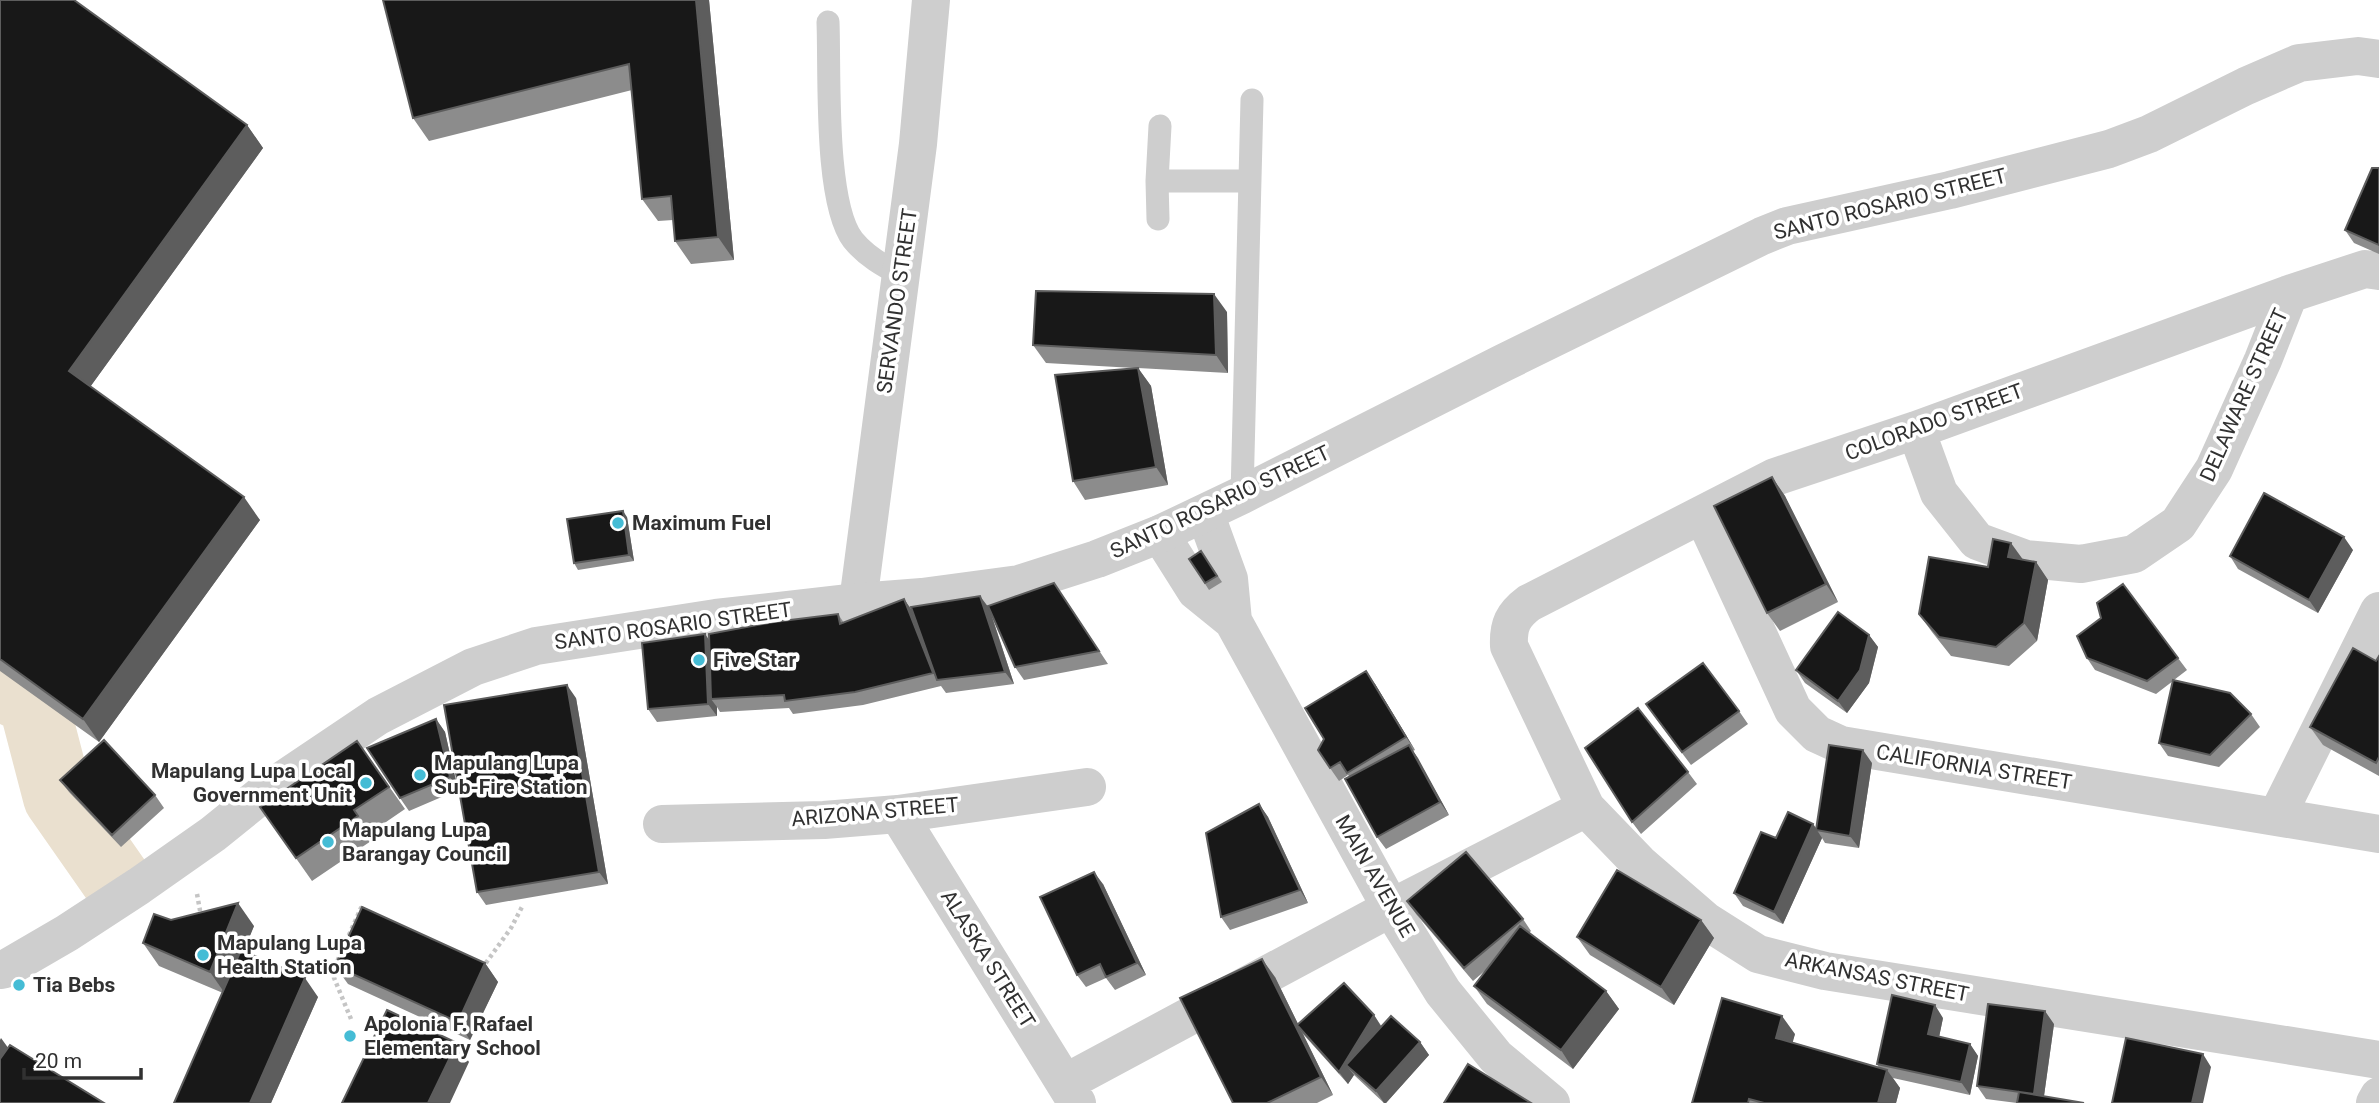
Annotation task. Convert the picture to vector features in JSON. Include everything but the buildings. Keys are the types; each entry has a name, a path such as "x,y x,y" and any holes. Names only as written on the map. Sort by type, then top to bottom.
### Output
{"street":[{"name":"SERVANDO STREET","path":"858,602 918,144 931,0"},
{"name":"SANTO ROSARIO STREET","path":"0,970 67,933 139,886 213,834 265,792 378,716 472,667 536,646 716,618 922,597 1019,584 1097,559 1160,534 1503,363 1787,226 1950,190 2109,149 2149,134 2299,63 2358,56 2379,59"},
{"name":"COLORADO STREET","path":"1511,622 1519,610 1529,603 1775,477 2289,294 2365,269 2379,271"},
{"name":"DELAWARE STREET","path":"1916,429 1939,493 1977,541 2026,558 2081,564 2134,554 2178,524 2214,469 2263,360 2289,294"},
{"name":"MAIN AVENUE","path":"1205,513 1229,579 1233,621"},
{"name":"CALIFORNIA STREET","path":"1703,515 1793,710 1817,734 1841,745 2379,834"},
{"name":"MAIN AVENUE","path":"1160,534 1196,591 1233,621 1391,908 1443,992 1496,1057 1551,1103"},
{"path":"2277,816 2379,611"},
{"name":"ARKANSAS STREET","path":"1511,622 1509,646 1587,808 1639,863 1706,921 1758,954 1825,971 2379,1060"},
{"name":"ARIZONA STREET","path":"662,824 824,820 898,814 1087,787"},
{"path":"1071,1093 1391,908 1587,808"},
{"name":"ALASKA STREET","path":"898,814 1071,1093"},
{"path":"2375,1103 2379,1096"}],"lane":[{"path":"828,22 833,169 840,206 852,239 876,262 901,275"},
{"path":"1242,495 1252,100"},
{"path":"1158,219 1160,126"},
{"path":"1157,181 1250,181"}],"path":[{"path":"198,900 203,926"},
{"path":"471,961 484,967 523,905"},
{"path":"351,1019 332,973 361,908 373,914"}],"waterway":[{"path":"0,685 33,701 58,797 116,880"}],"place":[{"name":"Maximum Fuel","path":"618,523"},
{"name":"Five Star","path":"699,660"},
{"name":"Mapulang Lupa Sub-Fire Station","path":"420,775"},
{"name":"Mapulang Lupa Local Government Unit","path":"366,783"},
{"name":"Mapulang Lupa Barangay Council","path":"328,842"},
{"name":"Mapulang Lupa Health Station","path":"203,955"},
{"name":"Tia Bebs","path":"19,985"},
{"name":"Apolonia F. Rafael Elementary School","path":"350,1036"}]}
